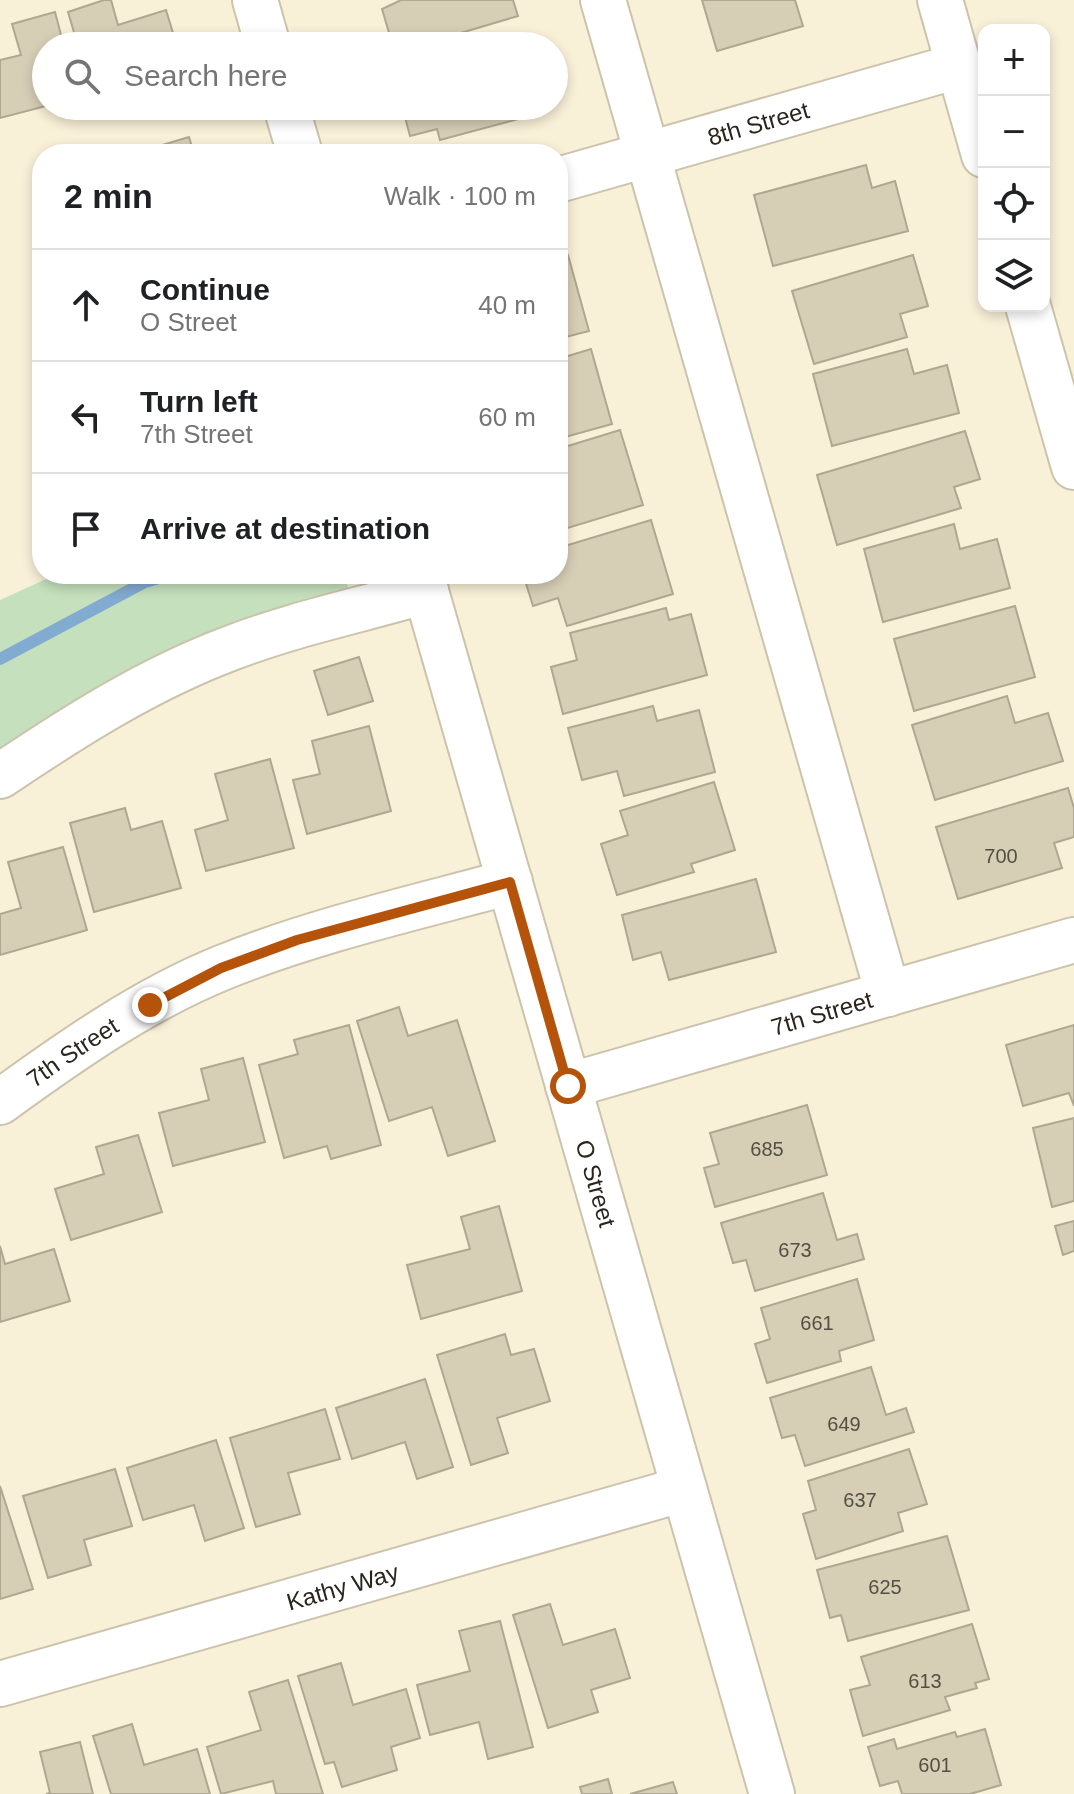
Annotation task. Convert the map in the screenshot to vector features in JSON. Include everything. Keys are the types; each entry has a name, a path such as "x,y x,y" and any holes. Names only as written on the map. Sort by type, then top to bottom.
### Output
{"street":[{"path":"255,0 264,32"},
{"path":"603,0 888,994"},
{"path":"940,0 978,134"},
{"name":"8th Street","path":"568,177 958,66"},
{"path":"290,120 297,144"},
{"path":"1030,312 1074,467"},
{"path":"0,776 79,723 151,684 231,647 417,584"},
{"name":"O Street","path":"424,584 772,1794"},
{"name":"7th Street","path":"0,1102 52,1065 150,1005 221,968 297,940 510,882"},
{"name":"7th Street","path":"568,1086 1074,940"},
{"name":"Kathy Way","path":"0,1684 684,1489"}],"green space":[{"path":"35,584 347,584 352,601 0,755 0,600"}],"building":[{"path":"111,0 118,25 166,10 173,32 74,32 68,12"},
{"path":"401,0 513,0 518,16 464,32 389,32 382,9"},
{"path":"702,0 795,0 803,26 717,51"},
{"path":"55,12 60,32 32,32 32,110 0,118 0,60 21,55 12,24"},
{"path":"406,120 515,120 440,140 437,129 410,136"},
{"path":"189,137 191,144 166,144"},
{"path":"866,165 872,188 895,181 908,231 773,266 754,195"},
{"path":"568,255 589,331 568,336"},
{"path":"913,255 928,306 900,314 907,337 814,364 792,291"},
{"path":"591,349 612,424 568,436 568,356"},
{"path":"907,349 914,374 947,365 959,413 832,446 813,374"},
{"path":"620,430 643,505 568,528 568,446"},
{"path":"965,431 980,479 954,487 961,508 837,545 817,475"},
{"path":"651,520 673,594 567,626 558,598 533,606 526,584 568,584 568,545"},
{"path":"954,524 960,549 997,539 1010,588 883,622 864,549"},
{"path":"1015,606 1035,677 914,711 894,639"},
{"path":"666,608 669,620 691,614 707,675 563,714 551,667 577,660 570,633"},
{"path":"359,657 373,701 328,715 314,671"},
{"path":"1007,696 1015,723 1048,713 1063,761 935,800 912,725"},
{"path":"653,706 657,721 699,710 715,772 624,796 617,771 582,780 568,728"},
{"path":"369,726 391,811 307,834 293,780 320,774 312,741"},
{"path":"270,759 294,848 206,871 195,830 228,820 215,774"},
{"path":"714,782 735,850 691,864 694,872 617,895 601,844 628,835 620,811"},
{"path":"1068,788 1074,808 1074,837 1054,843 1062,868 958,899 936,827"},
{"path":"125,808 131,830 162,821 181,888 94,912 70,823"},
{"path":"63,847 87,930 0,955 0,914 21,908 8,862"},
{"path":"756,879 776,952 669,980 661,952 633,960 622,915"},
{"path":"399,1007 408,1036 457,1020 495,1141 448,1156 432,1107 389,1121 357,1021"},
{"path":"349,1025 381,1145 331,1159 327,1146 284,1158 259,1065 298,1054 294,1040"},
{"path":"1074,1025 1074,1106 1069,1093 1023,1106 1006,1045"},
{"path":"243,1058 265,1142 173,1166 159,1113 209,1100 201,1069"},
{"path":"807,1105 827,1175 715,1207 704,1168 719,1164 710,1133"},
{"path":"1074,1118 1074,1201 1052,1207 1033,1128"},
{"path":"138,1135 162,1212 71,1240 55,1189 104,1174 96,1147"},
{"path":"823,1193 837,1240 857,1234 864,1259 755,1291 746,1260 733,1263 721,1223"},
{"path":"499,1206 522,1291 421,1319 407,1265 470,1249 461,1217"},
{"path":"1074,1221 1074,1251 1063,1255 1055,1226"},
{"path":"0,1246 5,1264 54,1249 70,1301 0,1322"},
{"path":"857,1279 874,1340 839,1351 841,1361 767,1383 755,1344 770,1339 761,1308"},
{"path":"505,1334 511,1355 534,1349 550,1401 497,1418 508,1453 471,1465 437,1355"},
{"path":"871,1367 886,1415 906,1408 914,1432 805,1466 795,1435 782,1438 770,1398"},
{"path":"425,1379 453,1467 417,1479 405,1442 352,1459 336,1408"},
{"path":"325,1409 340,1459 288,1473 300,1514 256,1527 230,1438"},
{"path":"216,1440 244,1528 205,1541 194,1505 143,1520 127,1468"},
{"path":"909,1449 927,1504 898,1513 903,1531 816,1559 803,1514 816,1510 808,1481"},
{"path":"115,1469 132,1526 84,1540 91,1565 48,1578 23,1496"},
{"path":"0,1486 33,1589 0,1599"},
{"path":"947,1536 969,1610 848,1641 841,1615 830,1618 817,1570"},
{"path":"550,1604 563,1645 615,1629 630,1678 591,1690 598,1712 548,1728 513,1615"},
{"path":"500,1621 533,1747 488,1759 479,1722 430,1735 417,1685 470,1671 459,1631"},
{"path":"972,1624 989,1679 975,1683 977,1688 945,1697 950,1710 863,1736 850,1690 870,1685 861,1657"},
{"path":"341,1663 353,1705 406,1689 420,1738 391,1747 397,1770 342,1787 334,1762 325,1764 298,1676"},
{"path":"288,1680 323,1794 276,1794 273,1781 221,1794 207,1747 261,1730 249,1692"},
{"path":"132,1724 144,1765 197,1749 210,1794 111,1794 93,1736"},
{"path":"985,1729 1001,1785 970,1794 902,1794 898,1781 880,1786 868,1747 894,1739 897,1749 955,1732 957,1737"},
{"path":"80,1742 93,1794 46,1794 50,1793 40,1752"},
{"path":"608,1779 612,1794 582,1794 580,1787"},
{"path":"673,1782 677,1794 630,1794"}],"waterway":[{"path":"0,659 141,584"}],"route":[{"path":"150,1005 221,968 297,940 510,882 568,1086"}]}
